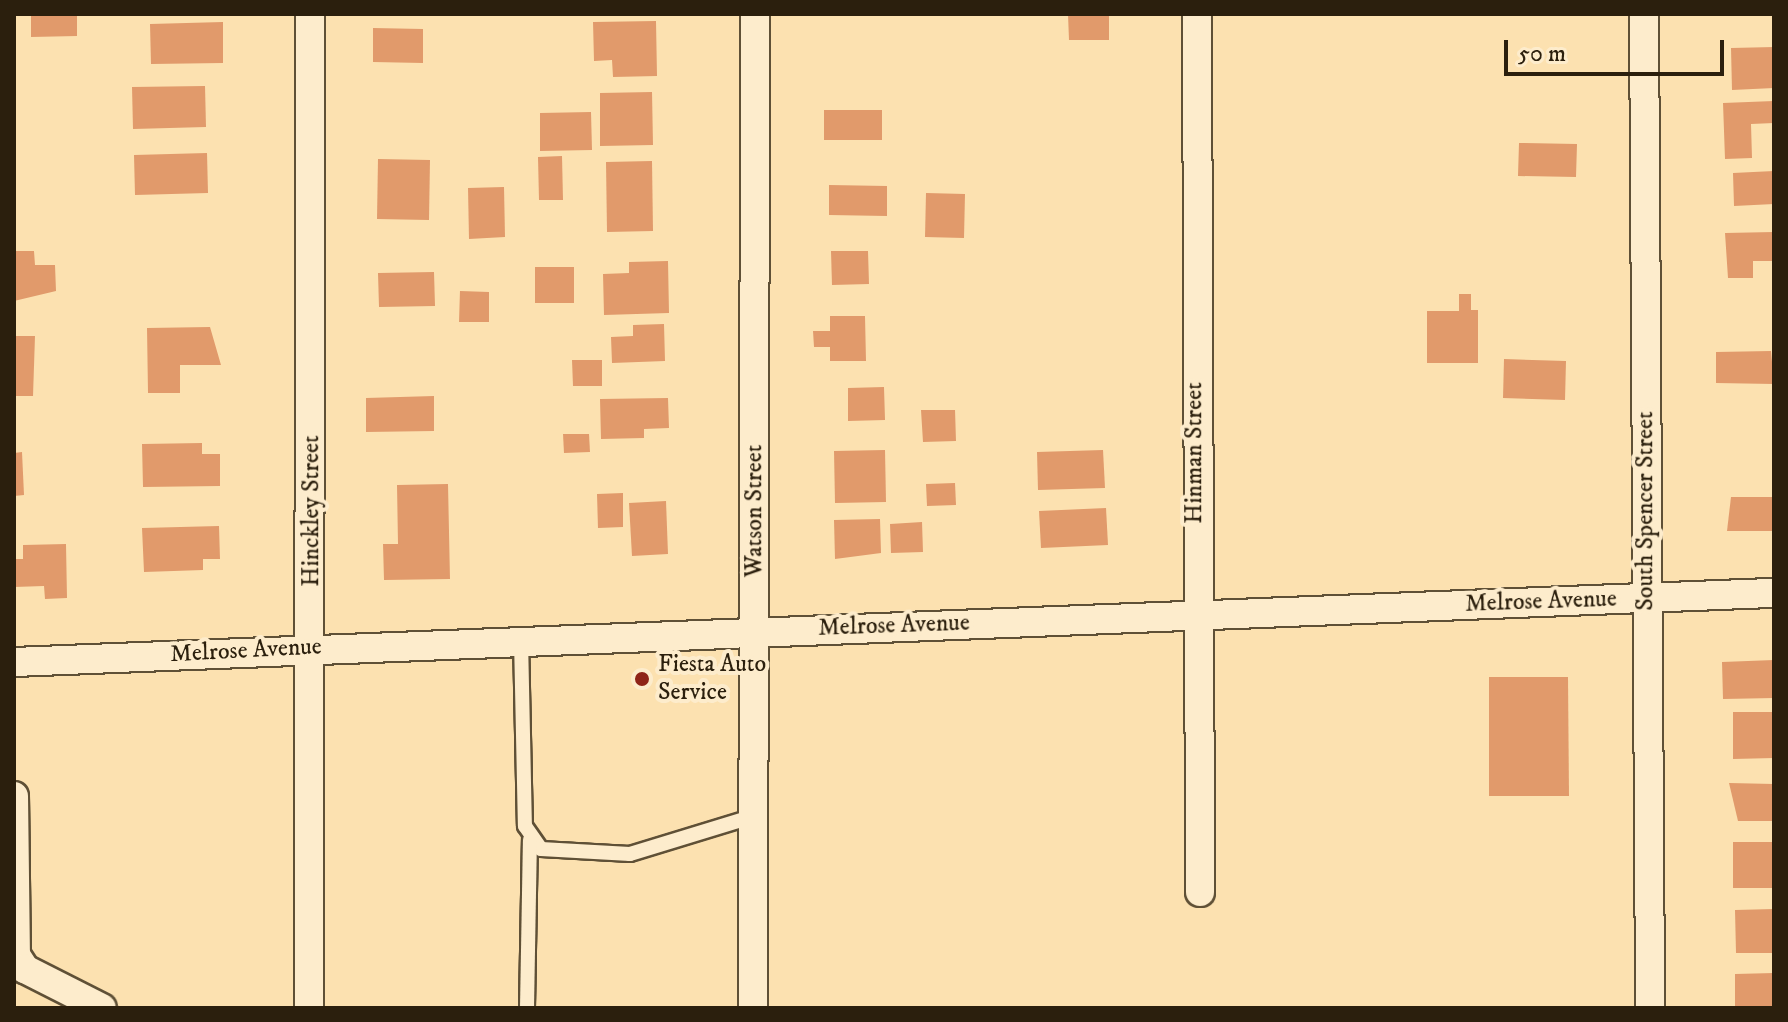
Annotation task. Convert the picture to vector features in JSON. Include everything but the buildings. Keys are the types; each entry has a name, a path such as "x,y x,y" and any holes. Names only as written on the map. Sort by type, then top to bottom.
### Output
{"street":[{"name":"Hinckley Street","path":"309,1008 312,648 310,14"},
{"name":"Watson Street","path":"753,1008 755,14"},
{"name":"Hinman Street","path":"1197,14 1194,615 1200,892"},
{"name":"South Spencer Street","path":"1644,14 1650,1008"},
{"name":"Melrose Avenue","path":"14,662 521,639 1774,593"},
{"path":"14,796 16,955 25,969 102,1008"}],"lane":[{"path":"521,639 530,840 527,1008"},
{"path":"530,840 582,856 630,854 754,816"}],"place":[{"name":"Fiesta Auto Service","path":"642,679"}]}
